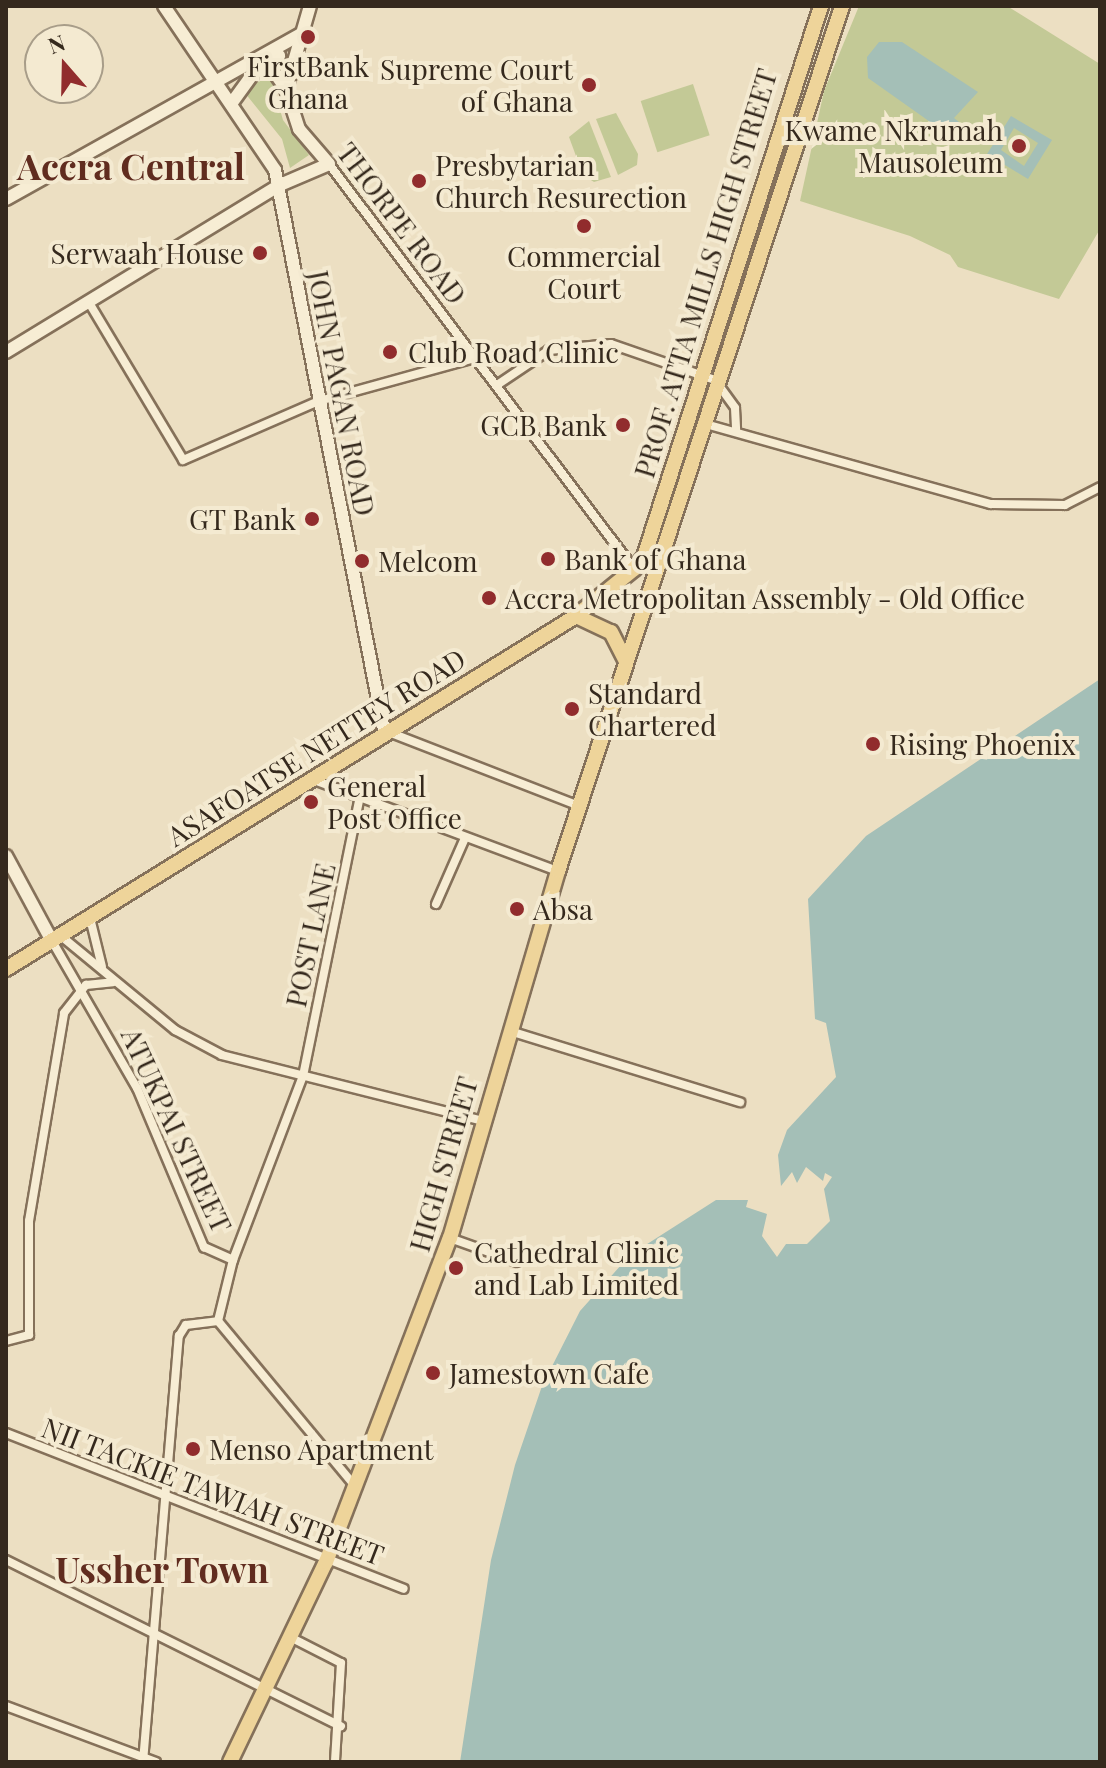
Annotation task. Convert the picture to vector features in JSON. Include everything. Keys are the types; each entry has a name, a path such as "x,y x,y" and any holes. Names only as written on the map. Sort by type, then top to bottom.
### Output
{"main road":[{"name":"JOHN PAGAN ROAD","path":"164,6 231,104 280,185 384,730"},
{"path":"286,89 310,6"},
{"name":"PROF. ATTA MILLS HIGH STREET","path":"644,557 821,6"},
{"name":"PROF. ATTA MILLS HIGH STREET","path":"661,563 715,380 842,6"},
{"path":"6,199 213,81 299,40"},
{"path":"231,104 268,63 299,40"},
{"name":"THORPE ROAD","path":"268,63 286,89 293,118 329,164"},
{"path":"6,352 280,185 329,164"},
{"path":"644,557 661,563"},
{"name":"ASAFOATSE NETTEY ROAD","path":"6,969 314,780 384,730 576,616 634,569 644,557"},
{"name":"HIGH STREET","path":"230,1762 267,1691 326,1562 450,1238 558,871 625,660 661,563"},
{"path":"576,616 611,632 625,660"},
{"path":"6,856 56,938"}],"street":[{"name":"THORPE ROAD","path":"329,164 634,569"},
{"path":"88,301 179,459 319,401 475,358"},
{"path":"497,385 549,350 589,343 637,351 715,380 735,408 736,429"},
{"path":"702,423 736,429 928,492 991,504 1065,505 1100,487"},
{"path":"384,730 579,806"},
{"path":"314,780 359,801 558,871"},
{"name":"POST LANE","path":"218,1321 233,1260 303,1076 359,801"},
{"path":"436,904 465,838"},
{"path":"90,918 102,969"},
{"path":"56,938 102,969 113,982 222,1055 483,1121"},
{"name":"ATUKPAI STREET","path":"56,938 80,991 137,1088 204,1247 233,1260"},
{"path":"6,1341 26,1339 29,1221 64,1013 80,991 113,982"},
{"path":"509,1030 740,1102"},
{"path":"450,1238 517,1262"},
{"path":"144,1760 170,1500 182,1330 218,1321 355,1486"},
{"name":"NII TACKIE TAWIAH STREET","path":"6,1433 326,1562 404,1589"},
{"path":"6,1560 341,1726"},
{"path":"292,1638 340,1660 341,1726 335,1762"},
{"path":"6,1706 156,1762"}],"green space":[{"path":"859,6 1007,6 1100,64 1100,229 1059,299 958,267 950,255 910,236 800,201 824,91"},
{"path":"269,72 283,120 309,155 290,168 282,139 245,93"},
{"path":"693,84 710,135 657,152 641,101"},
{"path":"616,113 638,154 637,165 618,175 596,119"},
{"path":"589,121 611,177 594,182 583,175 569,137"}],"water":[{"path":"879,42 902,42 978,92 954,118 959,122 950,136 868,78 867,57"},
{"path":"1011,116 1052,140 1028,179 987,154","holes":["1014,128 1038,143 1024,166 1001,150"]},
{"path":"1100,679 1100,1762 460,1762 491,1560 515,1465 542,1386 580,1311 630,1255 716,1200 748,1200 746,1207 767,1214 762,1236 777,1257 786,1244 807,1244 830,1221 824,1189 832,1177 825,1173 823,1181 806,1167 797,1183 792,1172 781,1186 778,1155 787,1130 836,1077 826,1023 815,1019 808,899 866,836"}],"place":[{"name":"FirstBank Ghana","path":"308,37"},
{"name":"Supreme Court of Ghana","path":"589,85"},
{"name":"Kwame Nkrumah Mausoleum","path":"1019,146"},
{"name":"Presbytarian Church Resurection","path":"419,181"},
{"name":"Commercial Court","path":"584,226"},
{"name":"Serwaah House","path":"260,253"},
{"name":"Club Road Clinic","path":"390,352"},
{"name":"GCB Bank","path":"623,425"},
{"name":"GT Bank","path":"312,519"},
{"name":"Bank of Ghana","path":"548,559"},
{"name":"Melcom","path":"362,561"},
{"name":"Accra Metropolitan Assembly - Old Office","path":"489,598"},
{"name":"Standard Chartered","path":"572,709"},
{"name":"Rising Phoenix","path":"873,744"},
{"name":"General Post Office","path":"311,802"},
{"name":"Absa","path":"517,909"},
{"name":"Cathedral Clinic and Lab Limited","path":"456,1268"},
{"name":"Jamestown Cafe","path":"433,1373"},
{"name":"Menso Apartment","path":"193,1449"}],"district":[{"name":"Accra Central","path":"131,166"},
{"name":"Ussher Town","path":"162,1569"}]}
